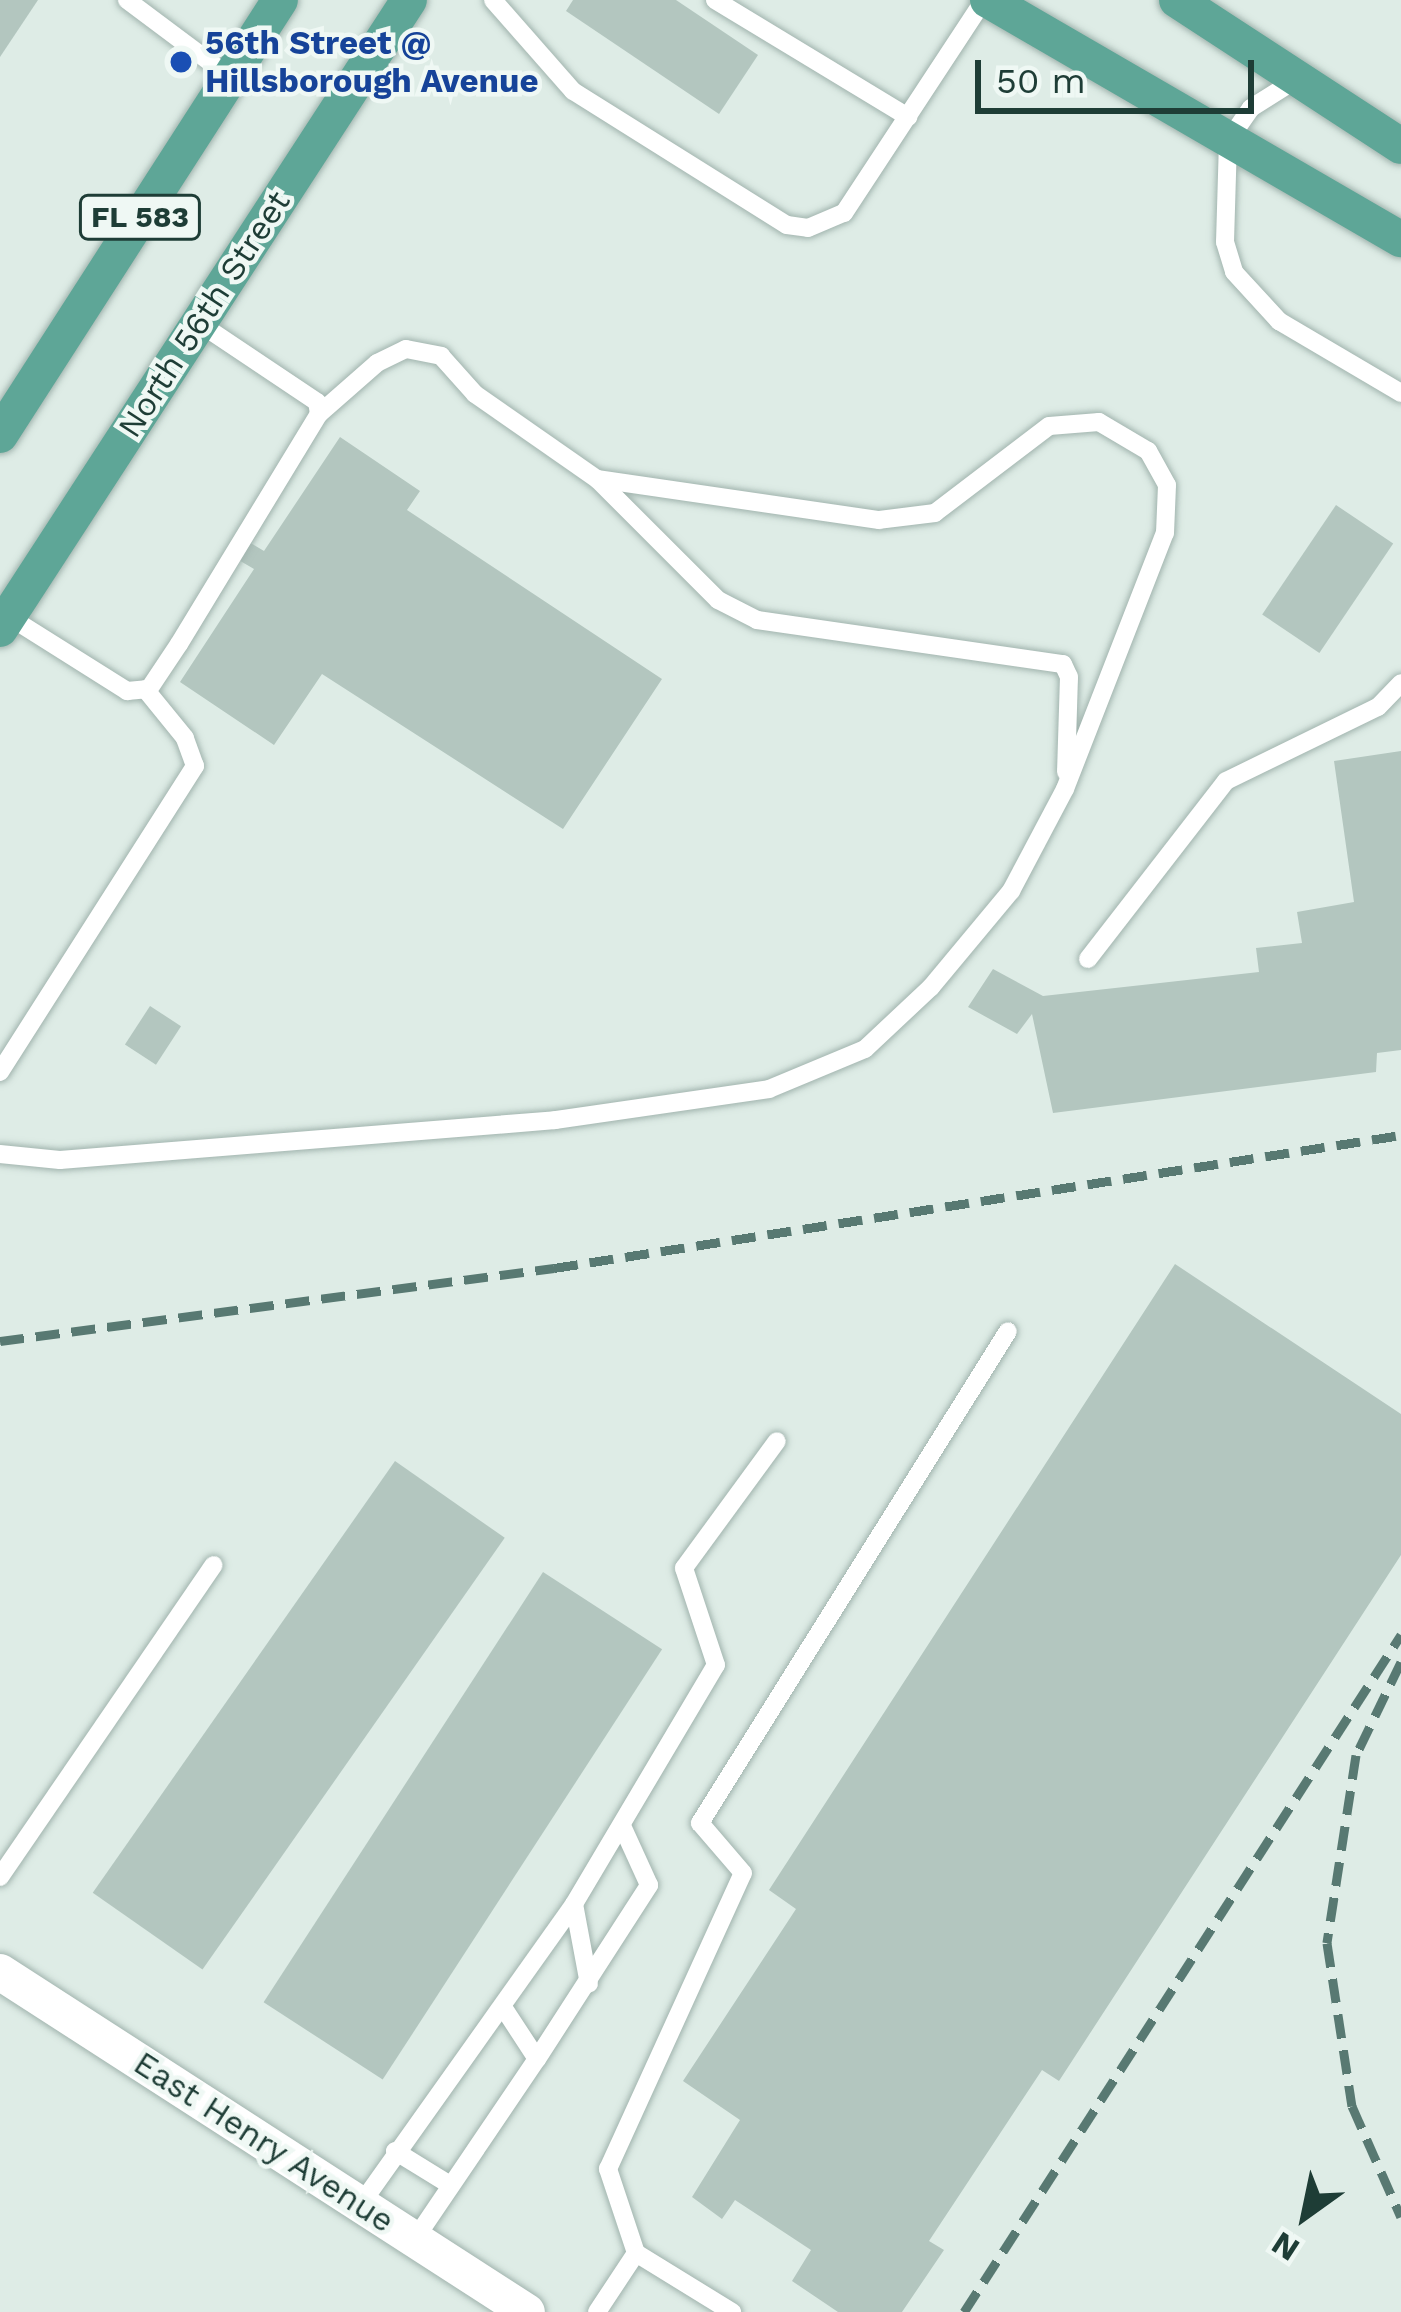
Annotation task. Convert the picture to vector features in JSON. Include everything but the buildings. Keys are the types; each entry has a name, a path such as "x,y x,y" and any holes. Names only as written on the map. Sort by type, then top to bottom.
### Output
{"main road":[{"name":"FL 583","path":"0,435 280,0"},
{"name":"North 56th Street","path":"4,623 409,0"},
{"path":"986,0 1401,239"},
{"path":"1177,0 1294,81 1401,146"}],"street":[{"name":"East Henry Avenue","path":"0,1972 527,2312"}],"lane":[{"path":"127,0 230,77"},
{"path":"493,0 573,91 787,225 808,228 844,213 986,0"},
{"path":"715,0 908,117"},
{"path":"1294,81 1251,108 1228,141 1225,242 1234,272 1279,321 1401,393"},
{"path":"199,323 316,402 319,414"},
{"path":"145,689 319,414 406,349 441,356 475,394 597,479 718,600 757,620 1063,664 1069,676 1065,789"},
{"path":"0,1154 60,1160 555,1120 769,1089 865,1049 931,987 1011,890 1065,789 1165,533 1167,485 1148,451 1099,422 1049,425 934,513 879,520 597,479"},
{"path":"4,623 128,691 145,689"},
{"path":"1088,959 1226,781 1378,707 1401,683"},
{"path":"0,1072 195,766 185,737 145,689"},
{"path":"732,2312 636,2252 608,2169 743,1873 700,1823 1008,1330"},
{"path":"361,2204 574,1904 716,1665 684,1568 777,1442"},
{"path":"0,1876 214,1564"},
{"path":"415,2239 589,1984 650,1885 623,1828"},
{"path":"574,1904 589,1984"},
{"path":"503,2008 537,2059"},
{"path":"395,2151 450,2185"},
{"path":"597,2312 636,2252"}],"railway":[{"path":"0,1341 554,1268 1401,1135"},
{"path":"964,2312 1401,1635"},
{"path":"1401,1662 1356,1755 1327,1943 1352,2106 1401,2217"}],"place":[{"name":"56th Street @ Hillsborough Avenue","path":"181,62"}]}
